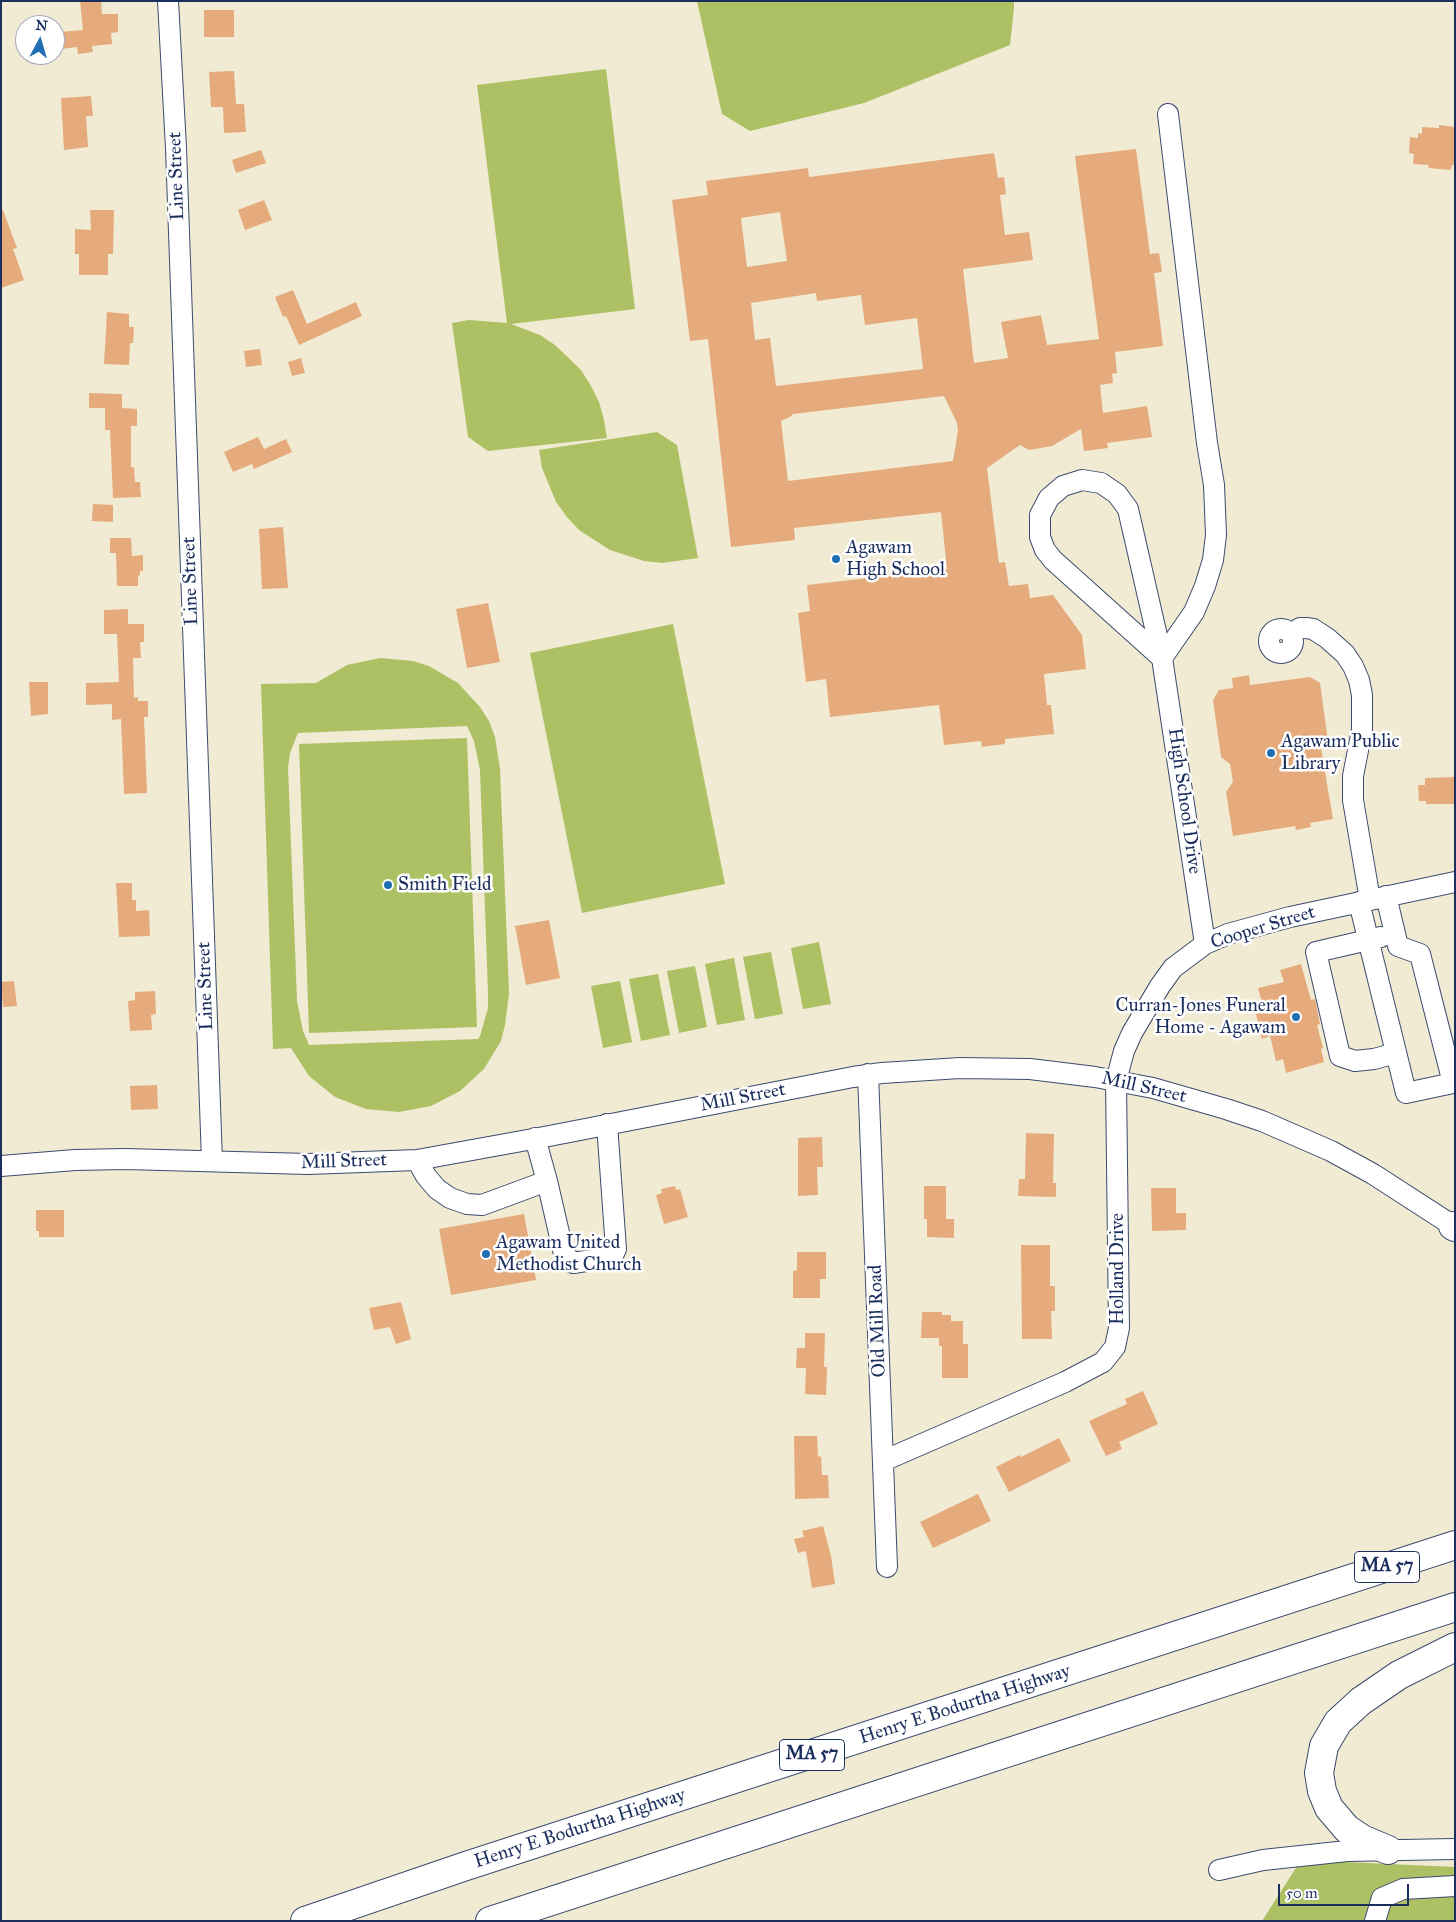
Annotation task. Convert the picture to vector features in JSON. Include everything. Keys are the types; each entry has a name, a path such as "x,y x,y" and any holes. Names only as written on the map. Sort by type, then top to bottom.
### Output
{"highway":[{"name":"Henry E Bodurtha Highway","path":"305,1921 466,1866 1455,1545"},
{"path":"490,1921 1455,1607"},
{"path":"1388,1850 1347,1829 1329,1808 1322,1791 1319,1773 1324,1746 1338,1722 1361,1701 1398,1675 1455,1647"}],"street":[{"name":"Line Street","path":"168,1 176,148 212,1161"},
{"path":"1162,658 1194,612 1213,560 1216,535 1214,485 1207,443 1168,114"},
{"name":"High School Drive","path":"1162,658 1053,560 1045,550 1039,530 1040,516 1049,498 1063,486 1082,480 1101,483 1117,494 1125,504 1130,516 1162,658 1205,944"},
{"path":"1291,634 1300,628 1306,628 1327,638 1345,654 1359,680 1362,695 1362,730 1353,776 1353,800 1372,900 1368,940 1406,1093 1453,1083 1420,954 1398,946 1395,933 1372,900"},
{"name":"Cooper Street","path":"1116,1081 1122,1058 1132,1033 1156,991 1174,968 1205,944 1228,934 1273,921 1455,882"},
{"path":"1395,933 1316,952 1340,1056 1355,1061 1374,1059 1396,1053"},
{"name":"Mill Street","path":"1,1166 75,1160 125,1159 308,1164 417,1160 868,1074 960,1068 1008,1068 1053,1071 1116,1081 1153,1088 1217,1106 1331,1151 1373,1174 1454,1226"},
{"name":"Old Mill Road","path":"868,1074 887,1567"},
{"name":"Holland Drive","path":"883,1461 1065,1382 1103,1362 1115,1347 1119,1328 1116,1081"},
{"path":"535,1138 563,1250 573,1262 593,1260 613,1255 616,1249 607,1124"},
{"path":"417,1160 426,1176 437,1189 450,1198 467,1204 482,1205 547,1181"},
{"path":"1219,1870 1263,1860 1347,1851 1455,1848"},
{"path":"1375,1921 1382,1898 1404,1889 1455,1886"}],"green space":[{"path":"697,1 1014,1 1014,7 1010,45 864,103 750,131 722,114"},
{"path":"606,69 635,309 511,324 540,335 555,345 581,370 599,402 607,438 488,451 468,437 452,323 469,320 507,323 477,85"},
{"path":"657,432 677,445 698,558 662,563 644,561 610,550 579,530 567,517 556,502 542,468 539,450"},
{"path":"673,624 725,884 582,913 530,653"},
{"path":"380,658 413,661 429,666 458,683 480,707 489,721 495,737 500,769 509,993 501,1041 484,1069 460,1091 431,1106 399,1112 366,1109 335,1097 309,1076 291,1048 273,1049 261,684 316,683 347,665","holes":["467,726 474,741 480,770 488,993 488,1008 480,1036 478,1039 309,1045 303,1031 297,1001 288,767 290,753 298,733"]},
{"name":"Smith Field","path":"467,738 477,1027 309,1033 299,744"},
{"path":"819,942 831,1004 803,1009 791,948"},
{"path":"771,952 783,1014 755,1019 743,957"},
{"path":"734,958 745,1020 717,1025 705,964"},
{"path":"695,966 707,1027 679,1033 667,971"},
{"path":"658,974 670,1035 641,1041 629,979"},
{"path":"620,981 632,1042 603,1048 591,986"},
{"path":"1301,1860 1455,1867 1455,1921 1262,1921"}],"building":[{"path":"80,1 101,1 102,14 118,14 118,32 111,33 112,44 92,46 93,52 78,54 77,47 65,48 65,32 83,30"},
{"path":"204,10 234,10 234,37 204,37"},
{"path":"234,71 236,104 244,104 246,132 224,133 223,107 211,107 209,72"},
{"path":"91,96 93,116 86,116 88,147 64,150 61,98"},
{"path":"1439,125 1455,127 1455,165 1452,165 1451,170 1428,168 1429,165 1413,164 1414,154 1409,153 1410,137 1418,138 1418,133 1422,134 1422,127 1439,128"},
{"name":"Agawam High School","path":"1136,149 1150,254 1159,253 1162,272 1154,273 1163,346 1115,352 1117,373 1112,374 1113,383 1100,385 1103,413 1147,406 1152,437 1107,443 1108,448 1084,451 1081,429 1052,446 1029,450 1020,445 987,468 999,563 1005,562 1009,586 1028,584 1030,598 1053,595 1082,635 1086,669 1044,674 1047,705 1051,705 1054,734 1005,739 1005,744 982,747 981,741 944,745 939,705 830,717 826,679 806,682 798,613 810,611 807,585 947,569 941,512 794,528 795,540 731,547 708,339 690,341 672,200 708,195 706,181 808,168 809,177 994,153 998,178 1004,177 1006,194 1000,195 1005,235 1029,232 1033,260 963,269 974,363 1008,358 1001,322 1041,315 1047,345 1099,339 1075,156","holes":["780,212 787,261 747,267 741,218","816,293 817,301 861,295 865,325 917,318 923,369 776,386 770,338 755,340 751,303","944,396 957,423 958,431 953,461 788,481 781,421 793,414"]},
{"path":"261,150 266,163 236,173 232,160"},
{"path":"264,200 272,220 245,230 238,210"},
{"path":"1,210 3,210 17,248 13,249 24,280 1,288"},
{"path":"90,210 114,210 113,254 108,254 108,275 79,275 79,254 75,254 75,229 91,230"},
{"path":"293,290 307,324 356,302 362,316 299,345 286,316 283,317 275,297"},
{"path":"107,312 129,314 129,327 134,327 133,343 130,343 129,365 104,364"},
{"path":"260,349 262,365 246,367 244,351"},
{"path":"301,358 305,373 292,376 288,362"},
{"path":"89,393 122,394 122,408 137,409 137,426 131,426 131,467 134,467 135,482 140,482 141,497 113,498 110,430 105,430 105,408 89,408"},
{"path":"258,437 264,449 286,439 292,452 254,469 252,464 233,472 224,452"},
{"path":"93,504 113,505 113,522 92,521"},
{"path":"283,527 288,588 262,589 259,529"},
{"path":"110,538 131,538 132,556 143,555 143,571 140,571 138,576 138,586 117,586 116,553 110,553"},
{"path":"488,603 500,662 467,668 456,609"},
{"path":"128,609 128,624 144,624 144,642 140,642 141,658 133,658 134,698 138,697 138,701 148,701 148,717 144,717 147,793 124,794 121,719 112,720 112,704 86,705 86,683 119,682 117,634 104,634 104,610"},
{"name":"Agawam Public Library","path":"1249,675 1250,685 1310,677 1320,683 1328,741 1321,748 1333,819 1310,823 1311,827 1296,830 1295,826 1233,836 1226,792 1233,782 1230,764 1221,757 1213,700 1219,690 1233,688 1232,678"},
{"path":"29,682 48,682 48,714 31,716"},
{"path":"1455,777 1455,804 1426,804 1426,801 1419,801 1418,785 1425,785 1425,778"},
{"path":"116,883 132,883 132,900 136,900 136,911 149,910 150,936 119,937"},
{"path":"549,920 560,978 526,985 515,926"},
{"name":"Curran-Jones Funeral Home - Agawam","path":"1301,964 1311,1000 1315,999 1320,1024 1317,1025 1323,1048 1321,1049 1324,1062 1286,1073 1283,1059 1276,1061 1270,1036 1262,1039 1256,1014 1265,1012 1258,988 1284,982 1280,970"},
{"path":"14,981 17,1006 3,1007 1,982"},
{"path":"155,991 156,1014 151,1015 152,1030 130,1031 128,1001 135,1000 135,992"},
{"path":"157,1085 158,1109 131,1110 130,1086"},
{"path":"1026,1133 1054,1134 1053,1183 1056,1183 1056,1197 1018,1196 1019,1179 1025,1179"},
{"path":"822,1137 823,1167 817,1167 818,1195 798,1196 798,1138"},
{"path":"675,1186 676,1190 680,1189 688,1217 664,1224 656,1195 662,1193 661,1189"},
{"path":"924,1186 946,1186 946,1219 954,1219 954,1238 927,1237 927,1219 924,1219"},
{"path":"1151,1188 1176,1188 1176,1213 1186,1213 1186,1230 1152,1231"},
{"path":"36,1210 64,1210 64,1237 39,1237 39,1231 36,1231"},
{"path":"524,1214 536,1280 451,1295 439,1229"},
{"path":"1021,1245 1050,1245 1050,1286 1055,1286 1055,1311 1051,1311 1052,1339 1022,1339"},
{"path":"797,1252 826,1252 826,1279 820,1279 820,1298 793,1298 793,1271 797,1270"},
{"path":"401,1302 411,1339 396,1344 390,1327 374,1330 369,1308"},
{"path":"922,1312 942,1312 942,1315 951,1315 951,1321 963,1321 963,1344 968,1344 968,1378 942,1378 942,1346 939,1346 939,1338 921,1338"},
{"path":"805,1333 825,1333 824,1367 827,1367 826,1395 805,1394 806,1368 796,1368 797,1348 805,1348"},
{"path":"1143,1391 1158,1424 1119,1442 1122,1449 1106,1456 1089,1421 1127,1404 1125,1399"},
{"path":"794,1436 817,1436 818,1457 821,1456 822,1475 828,1475 829,1498 795,1499"},
{"path":"1059,1438 1071,1461 1009,1492 996,1467"},
{"path":"978,1494 991,1521 933,1548 920,1522"},
{"path":"823,1526 831,1556 835,1584 812,1588 806,1551 798,1553 794,1539 804,1537 802,1531"}],"place":[{"name":"Agawam High School","path":"836,559"},
{"name":"Agawam Public Library","path":"1271,753"},
{"name":"Smith Field","path":"388,885"},
{"name":"Curran-Jones Funeral Home - Agawam","path":"1296,1017"},
{"name":"Agawam United Methodist Church","path":"486,1254"}]}
